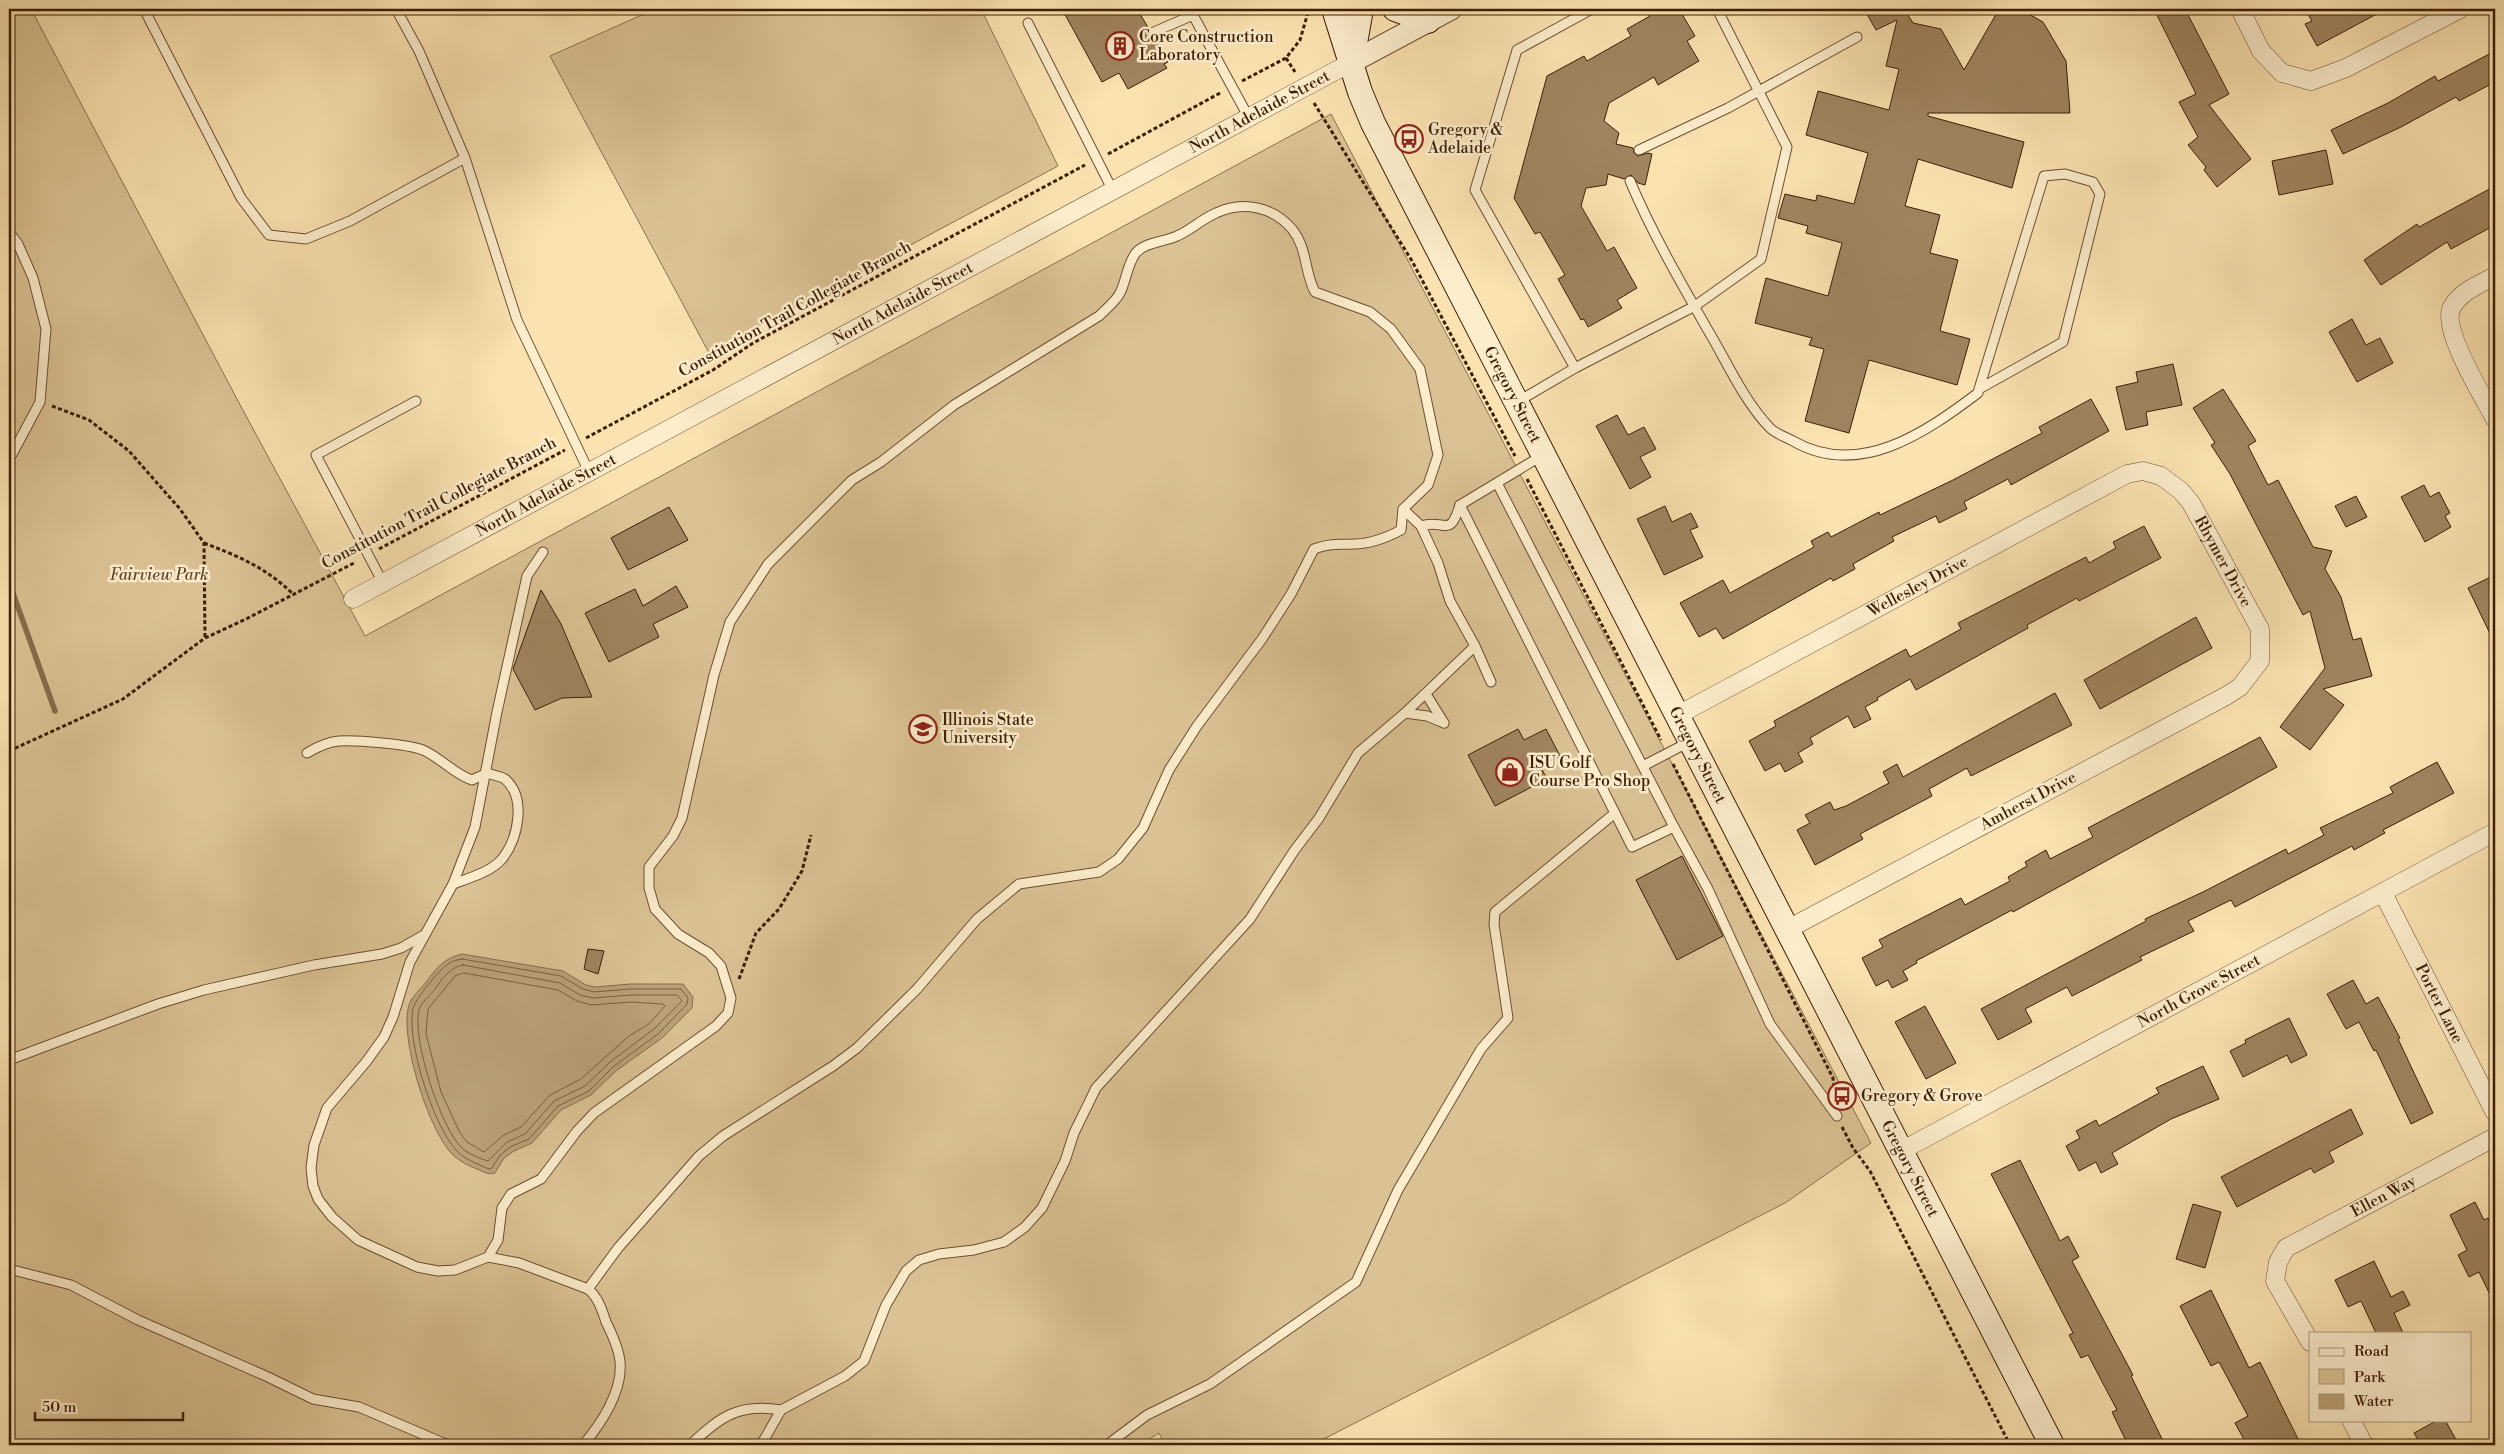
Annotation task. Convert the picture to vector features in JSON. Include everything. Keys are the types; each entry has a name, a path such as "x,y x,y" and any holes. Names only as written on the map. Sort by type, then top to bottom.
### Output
{"main road":[{"name":"Gregory Street","path":"1334,9 1360,92 1373,123 2052,1445"},
{"name":"Gregory Street","path":"1352,62 1361,9"},
{"path":"1395,9 1428,21"}],"street":[{"name":"North Adelaide Street","path":"353,599 1450,9"},
{"path":"2240,9 2261,51 2282,73 2311,80 2346,68 2460,9"},
{"path":"2495,276 2463,293 2452,307 2449,318 2457,345 2495,419"},
{"name":"Wellesley Drive","path":"1678,715 2127,474 2143,471 2161,476"},
{"name":"Rhymer Drive","path":"2161,476 2174,484 2191,503 2260,629 2260,661"},
{"name":"Amherst Drive","path":"1788,930 2226,696 2240,686 2260,661"},
{"name":"North Grove Street","path":"1901,1151 2495,832"},
{"name":"Porter Lane","path":"2383,892 2495,1113"},
{"name":"Ellen Way","path":"2309,1340 2275,1281 2278,1262 2286,1248 2495,1137"},
{"path":"2352,1422 2364,1445"}],"lane":[{"path":"144,9 241,198 269,235 306,239 350,221 465,158"},
{"path":"396,9 419,51 465,158 517,320 589,472"},
{"path":"1574,368 1475,190 1517,50 1592,9"},
{"path":"1516,402 1574,368 1695,306 1761,259 1787,147 1717,9"},
{"path":"1154,32 1193,15 1249,118"},
{"path":"1028,23 1113,191"},
{"path":"1639,150 1728,108 1857,37"},
{"path":"1630,181 1640,204 1695,306 1743,390 1771,429 1810,451 1852,456 1890,448 1944,418 1978,393 1979,389 2044,176 2065,174 2093,182 2100,194 2063,342 1979,389"},
{"path":"488,1257 498,1240 502,1208 510,1194 542,1179 577,1131 594,1113 716,1026 728,1012 731,998 721,966 709,953 678,934 655,909 649,888 649,867 673,836 682,818 714,674 730,622 768,564 852,480 881,462 954,405 1099,316 1119,295 1130,264 1143,247 1178,236 1216,212 1235,206 1265,210 1280,218 1292,230 1306,254 1310,283 1316,292 1337,298 1370,312 1390,329 1420,369 1438,455 1428,485 1403,508 1401,530 1385,539 1356,544 1330,543 1314,549 1291,594 1262,639 1197,726 1165,778 1143,828 1118,859 1099,872 1019,884 977,919 917,989 857,1048 723,1136 699,1156 618,1248 588,1289"},
{"path":"9,232 18,244 34,278 46,329 40,402 9,460"},
{"path":"383,583 316,455 416,401"},
{"path":"1421,526 1448,526 1455,521 1460,505 1544,455"},
{"path":"1497,483 1642,766 1708,889 1770,1024 1837,1116"},
{"path":"1460,505 1632,847 1674,827"},
{"path":"1403,508 1421,526 1438,563 1450,602 1475,646 1491,682"},
{"path":"543,552 527,576 497,712 487,773 475,827 454,884 424,935 405,975 393,1017 384,1037 366,1062 327,1108 314,1145 311,1168 313,1186 318,1200 332,1217 358,1240 417,1267 438,1271 455,1270 488,1257 520,1263 588,1289 594,1294 620,1363 616,1389 610,1403 583,1445"},
{"path":"761,1445 781,1410 845,1376 864,1361 886,1305 906,1271 919,1260 939,1254 974,1250 1004,1242 1025,1227 1042,1208 1066,1161 1074,1133 1096,1088 1122,1057 1250,919 1294,851 1319,818 1358,753 1406,713 1475,646"},
{"path":"1406,713 1427,716 1444,723 1426,694"},
{"path":"307,753 319,745 338,741 395,745 422,750 444,761 463,777 472,780 487,773 504,779 516,794 519,810 514,835 502,859 482,873 454,884"},
{"path":"1642,766 1691,741"},
{"path":"1107,1445 1147,1415 1210,1384 1356,1282 1398,1190 1481,1049 1508,1018 1494,924 1495,912 1615,813"},
{"path":"9,1060 158,1004 204,990 314,965 382,954 401,948 424,935"},
{"path":"9,1269 71,1285 138,1320 268,1377 313,1399 359,1407 448,1445"},
{"path":"690,1445 715,1422 741,1409 760,1407 781,1410"}],"path":[{"name":"Constitution Trail Collegiate Branch","path":"9,751 123,699 205,638 369,554 713,370 753,343 1286,58 1300,40 1309,9"},
{"path":"40,402 89,420 129,451 180,509 204,543 249,560 280,581 293,594"},
{"path":"204,543 205,638"},
{"path":"731,998 756,932 778,909 802,871 812,835"}],"green space":[{"name":"Illinois State University","path":"9,9 31,9 238,401 365,636 1331,114 1871,1143 1785,1203 1312,1445 1165,1445 1159,1433 1140,1445 9,1445"},
{"path":"655,9 981,9 1058,166 709,353 550,56"}],"water":[{"path":"462,954 563,971 586,985 595,987 630,984 683,984 693,997 692,1008 662,1038 617,1070 591,1095 561,1110 532,1143 504,1158 495,1173 488,1173 471,1167 454,1156 435,1128 419,1086 409,1043 407,1024 408,1009 411,1001 434,971 451,958"}],"building":[{"name":"Core Construction Laboratory","path":"1062,9 1137,9 1149,29 1149,35 1154,38 1168,62 1164,64 1167,68 1128,89 1119,73 1102,82"},
{"path":"1646,9 1679,9 1695,36 1687,41 1699,61 1658,85 1654,77 1609,103 1604,121 1619,133 1616,144 1633,148 1634,153 1638,156 1648,153 1652,154 1645,185 1638,183 1631,175 1624,179 1608,174 1606,185 1586,188 1581,206 1607,251 1614,247 1637,288 1617,300 1622,308 1588,327 1584,319 1581,320 1558,279 1565,275 1540,232 1535,234 1514,198 1547,76 1584,56 1587,61 1631,36 1627,29 1650,16"},
{"path":"1864,9 1922,9 1908,15 1913,23 1941,29 1964,70 1999,9 2020,9 2043,22 2066,61 2070,113 1928,113 1928,116 2024,142 2012,188 1918,159 1905,206 1940,215 1930,253 1958,260 1940,331 1970,339 1957,385 1869,360 1849,433 1805,421 1824,349 1809,345 1812,338 1755,323 1766,278 1828,296 1842,243 1806,233 1808,226 1778,218 1785,194 1816,201 1817,195 1854,204 1868,153 1806,135 1818,91 1889,110 1899,69 1886,66 1897,20 1876,30"},
{"path":"2154,9 2185,9 2229,94 2209,105 2251,159 2217,187 2204,170 2206,167 2188,145 2198,137 2179,102 2196,94"},
{"path":"2305,9 2386,9 2317,46 2305,24 2312,21"},
{"path":"2495,51 2495,82 2459,101 2456,97 2401,127 2343,154 2331,130 2388,103 2435,76 2438,81"},
{"path":"2326,150 2333,184 2279,195 2272,161"},
{"path":"2495,186 2495,225 2451,249 2447,242 2381,285 2364,260 2417,224 2419,227"},
{"path":"2352,319 2366,345 2380,338 2393,363 2357,382 2329,332"},
{"path":"2173,364 2182,405 2146,412 2148,425 2126,430 2116,387 2138,382 2136,372"},
{"path":"2223,389 2256,441 2248,446 2268,485 2278,480 2313,547 2332,551 2325,569 2341,597 2353,640 2361,638 2372,676 2323,689 2344,705 2310,750 2280,727 2325,668 2310,611 2303,615 2230,474 2211,445 2215,443 2193,408"},
{"path":"2091,399 2109,431 2011,485 2008,479 1964,502 1967,509 1939,523 1936,516 1892,537 1894,541 1853,564 1855,569 1833,581 1831,578 1723,639 1716,628 1699,637 1680,603 1723,580 1730,593 1814,547 1811,541 1828,532 1831,537 1879,512 1880,515 1953,480 2042,433 2039,427"},
{"path":"1617,415 1628,435 1644,427 1656,449 1640,457 1651,477 1630,489 1596,426"},
{"path":"2424,485 2430,497 2439,492 2450,513 2445,516 2451,527 2425,542 2401,497"},
{"path":"2356,496 2367,517 2346,527 2335,506"},
{"path":"1665,506 1672,522 1691,513 1698,527 1690,530 1703,557 1664,575 1637,519"},
{"path":"669,507 688,540 628,570 611,538"},
{"path":"2144,526 2161,558 2079,601 2077,598 2027,625 2028,628 1916,690 1910,679 1865,707 1871,719 1854,728 1848,716 1810,738 1813,744 1798,753 1803,762 1785,772 1780,763 1765,771 1749,741 1776,726 1774,721 1906,649 1910,657 1961,629 1958,623 2086,557 2089,563 2116,548 2113,542"},
{"path":"2495,575 2495,644 2468,588"},
{"path":"676,586 688,607 653,624 659,637 609,662 585,613 635,589 643,606"},
{"path":"541,590 561,624 592,697 562,698 535,710 513,669"},
{"path":"2196,617 2212,648 2100,709 2084,680"},
{"path":"2055,693 2072,725 1971,776 1967,768 1929,789 1932,796 1860,834 1863,839 1815,865 1797,830 1810,823 1805,815 1830,802 1834,810 1846,806 1889,783 1883,772 1897,764 1903,777"},
{"name":"ISU Golf Course Pro Shop","path":"1518,729 1524,740 1546,729 1560,756 1540,766 1547,779 1495,806 1468,755"},
{"path":"2260,737 2277,767 2013,912 2012,910 1916,961 1917,963 1903,971 1908,980 1892,988 1888,980 1876,986 1862,958 1883,947 1879,940 1961,898 1965,905 2010,881 2008,877 2027,866 2025,862 2046,850 2050,859 2093,837 2088,828"},
{"path":"2437,762 2454,793 2383,830 2385,833 2354,850 2352,846 2235,907 2231,900 2188,921 2194,931 2140,957 2142,960 2072,996 2067,987 2025,1009 2032,1022 1998,1040 1981,1009 2146,921 2145,919 2205,891 2286,849 2288,854 2324,835 2320,828 2393,793 2390,787"},
{"path":"1682,856 1723,936 1677,960 1636,880"},
{"path":"588,949 604,951 598,974 584,969"},
{"path":"2353,980 2366,1004 2378,997 2400,1038 2398,1039 2433,1113 2411,1124 2376,1050 2374,1051 2359,1022 2346,1029 2327,994"},
{"path":"1925,1006 1956,1063 1926,1079 1895,1022"},
{"path":"2289,1018 2307,1055 2291,1063 2287,1055 2243,1077 2230,1051 2246,1043 2245,1040"},
{"path":"2203,1066 2219,1099 2171,1119 2112,1153 2118,1164 2101,1173 2096,1162 2079,1171 2066,1146 2080,1138 2076,1131 2096,1120 2099,1126 2159,1093 2156,1088"},
{"path":"2351,1109 2363,1134 2329,1152 2334,1162 2314,1173 2311,1168 2237,1207 2221,1177"},
{"path":"2020,1160 2060,1241 2068,1236 2079,1257 2072,1261 2133,1375 2131,1376 2165,1445 2128,1445 2112,1412 2117,1410 2088,1355 2081,1358 2069,1335 2073,1333 1991,1174"},
{"path":"2475,1202 2484,1220 2488,1218 2495,1233 2495,1305 2479,1272 2469,1277 2458,1255 2467,1250 2450,1215"},
{"path":"2193,1204 2221,1212 2205,1268 2176,1259"},
{"path":"2374,1261 2391,1297 2403,1291 2410,1305 2394,1313 2403,1332 2376,1332 2361,1301 2348,1307 2335,1280"},
{"path":"2211,1290 2249,1368 2260,1362 2301,1445 2247,1445 2235,1423 2248,1416 2219,1362 2211,1366 2180,1306"},
{"path":"2434,1422 2446,1422 2459,1445 2421,1445 2414,1433"}],"waterway":[{"path":"9,582 55,711"}],"place":[{"name":"Core Construction Laboratory","path":"1120,46"},
{"name":"Gregory & Adelaide","path":"1409,139"},
{"name":"Illinois State University","path":"923,729"},
{"name":"ISU Golf Course Pro Shop","path":"1510,772"},
{"name":"Gregory & Grove","path":"1842,1096"}],"park label":[{"name":"Fairview Park","path":"159,575"}]}
